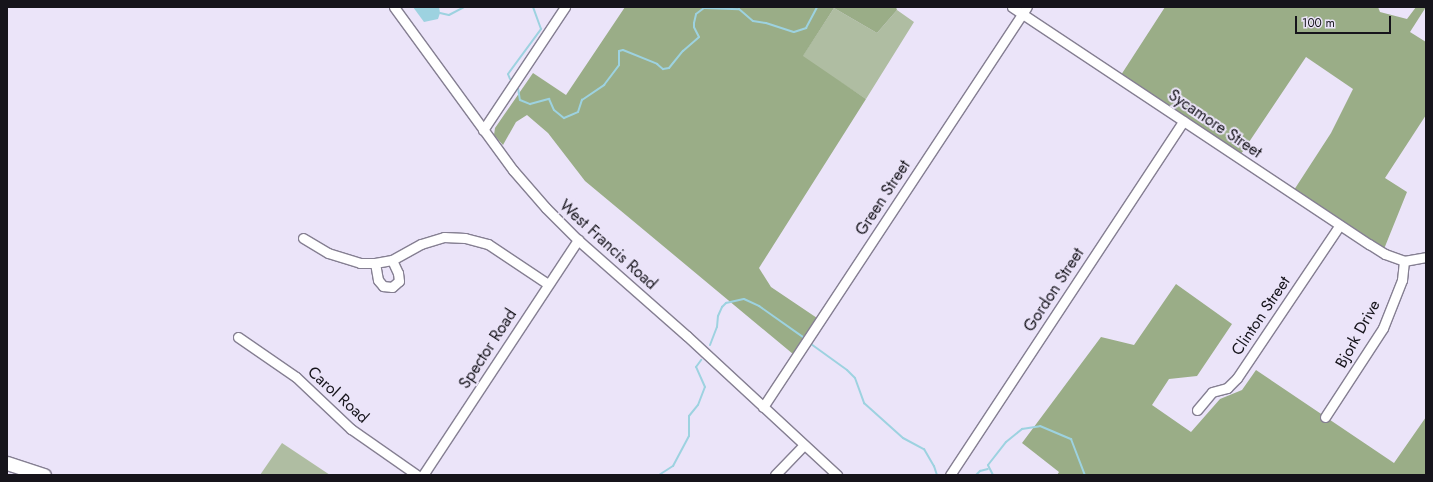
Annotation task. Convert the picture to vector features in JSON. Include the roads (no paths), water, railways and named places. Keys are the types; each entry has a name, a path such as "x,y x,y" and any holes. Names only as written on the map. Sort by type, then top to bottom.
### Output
{"highway":[{"path":"7,463 44,475"}],"street":[{"name":"West Francis Road","path":"394,7 513,170 546,208 578,240 764,406 803,446 836,475"},
{"path":"483,130 565,7"},
{"name":"Sycamore Street","path":"1012,7 1025,11 1183,121 1340,226 1385,254 1404,261"},
{"name":"Green Street","path":"764,406 1025,11"},
{"name":"Gordon Street","path":"950,475 1183,121"},
{"name":"Clinton Street","path":"1197,410 1212,392 1227,388 1237,378 1340,226"},
{"path":"303,238 328,253 343,259 360,263 375,263 392,260 429,242 444,238 465,238 488,244 548,284"},
{"name":"Spector Road","path":"423,475 578,240"},
{"path":"1404,261 1426,257"},
{"path":"375,263 378,280 383,286 392,287 399,281 398,273 392,260"},
{"name":"Bjork Drive","path":"1325,417 1383,328 1402,280 1404,261"},
{"name":"Carol Road","path":"238,337 296,377 351,429 417,475"},
{"path":"775,475 803,446"}],"water":[{"path":"413,7 439,7 440,13 438,19 424,22"}],"waterway":[{"path":"440,13 449,15 464,7"},
{"path":"510,79 508,74 541,29 533,7"},
{"path":"518,88 520,100 530,104 549,99 554,110 564,118 578,112 582,100 604,85 619,65 619,51 623,50 657,64 663,69 669,68 683,51 699,37 694,27 694,23 696,14 704,8 739,9 753,21 766,23 794,32 806,28 817,7"},
{"path":"710,345 717,327 718,316 722,307 726,303 744,299 759,306 803,337"},
{"path":"811,344 847,370 855,378 864,403 903,438 924,449 934,466 937,475"},
{"path":"659,475 673,466 689,436 689,416 698,405 705,387 696,367 701,360"},
{"path":"993,475 988,465 1006,442 1022,429 1040,426 1071,439 1085,475"},
{"path":"976,475 980,471 988,469"}]}
